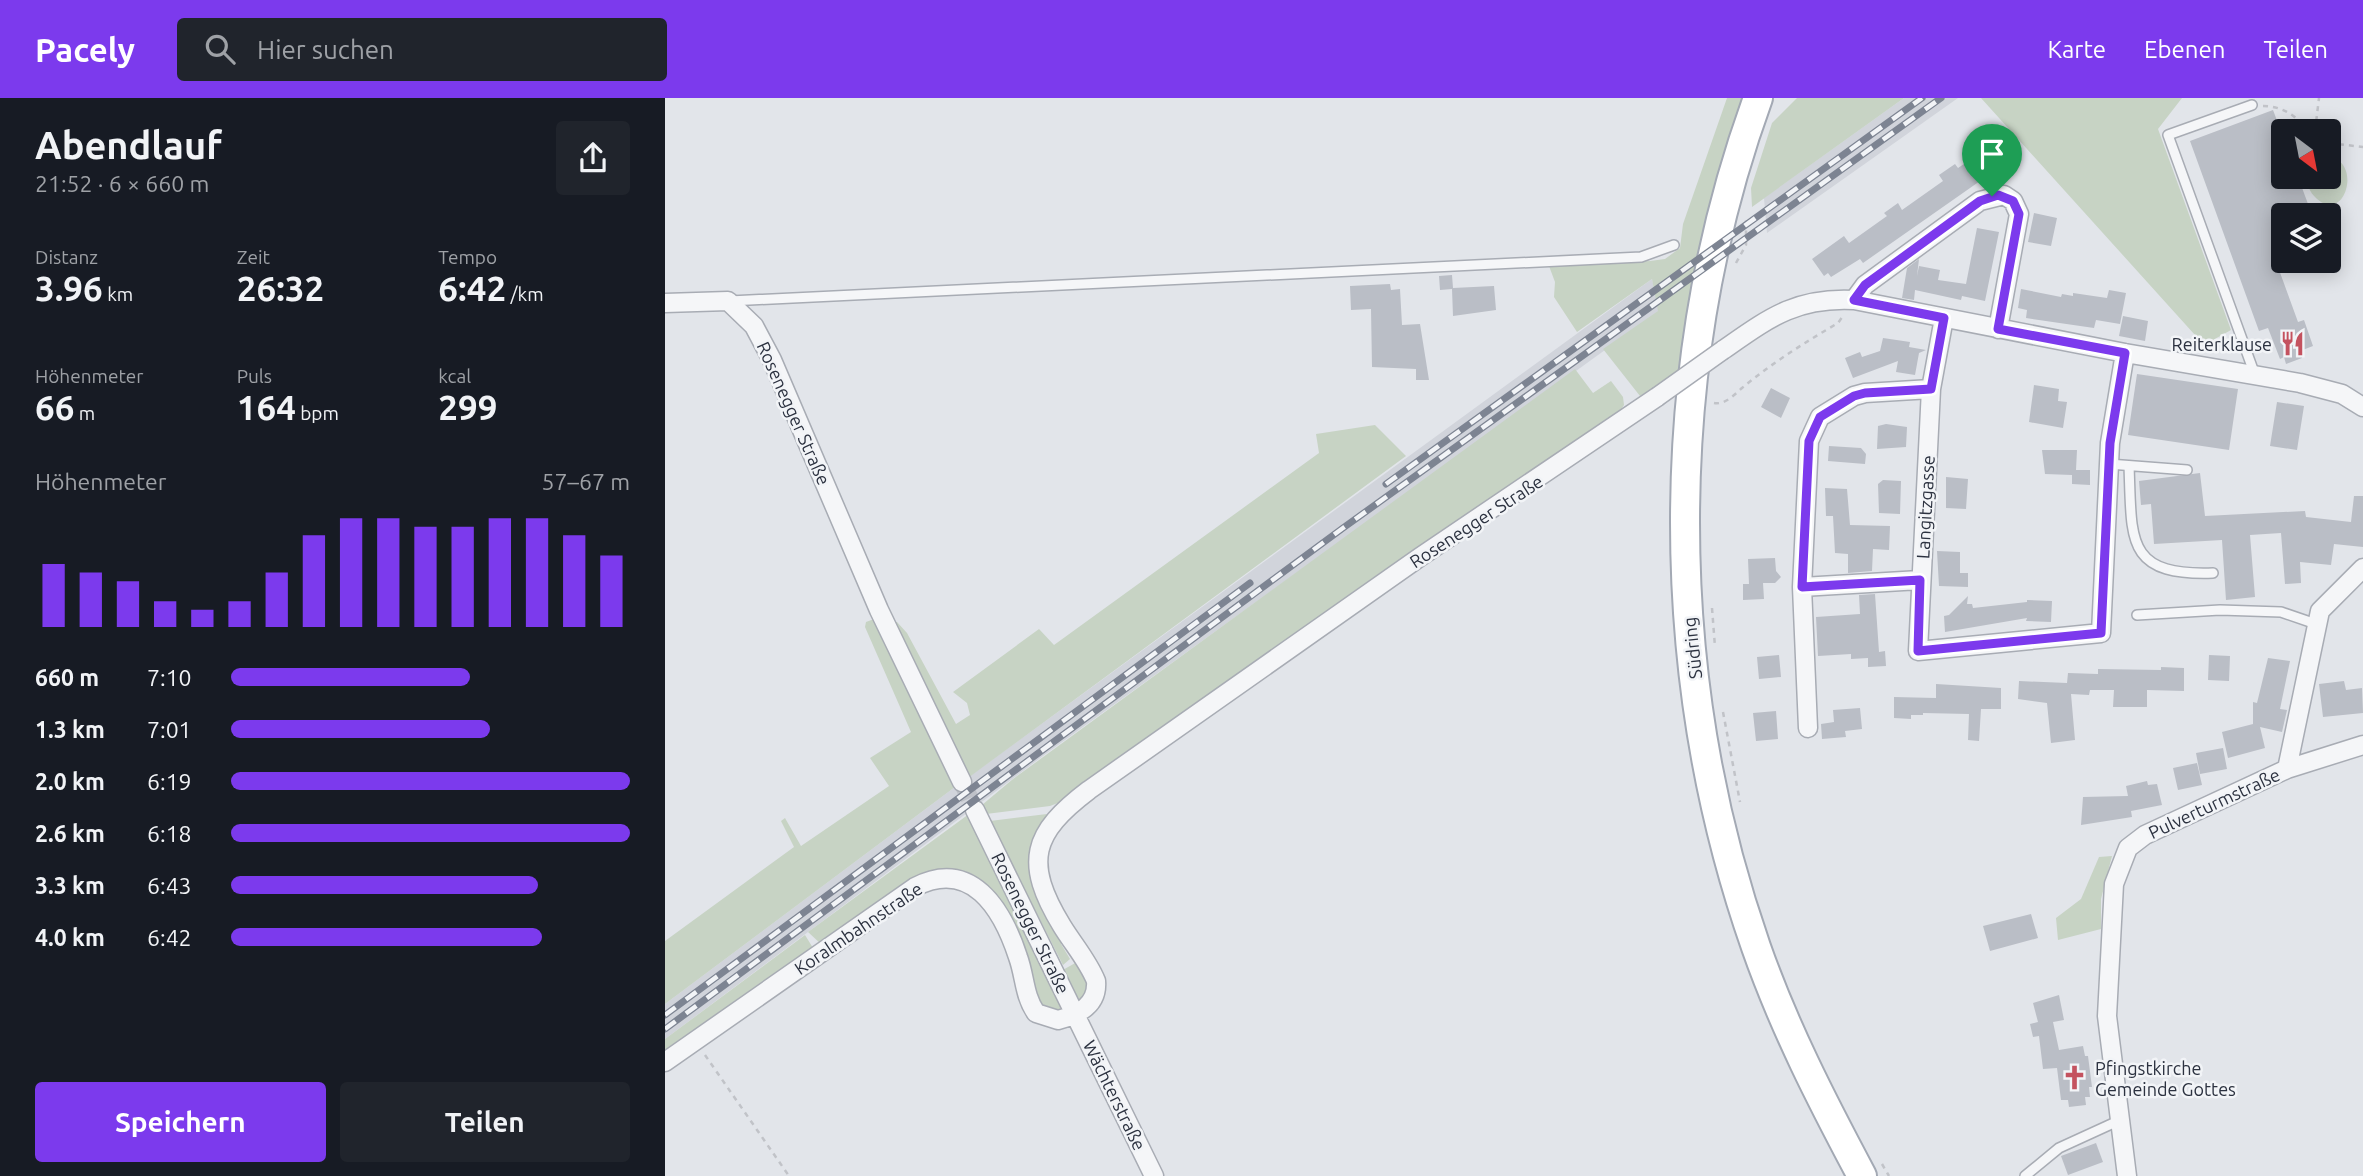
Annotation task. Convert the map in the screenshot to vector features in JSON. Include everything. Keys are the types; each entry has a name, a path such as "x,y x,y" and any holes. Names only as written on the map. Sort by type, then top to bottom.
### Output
{"main road":[{"name":"Südring","path":"1758,98 1721,222 1708,285 1693,387 1686,511 1692,651 1710,773 1745,913 1783,1018 1813,1086 1869,1165"}],"street":[{"path":"1854,300 1865,285 1980,201 2004,195 2013,201 2019,214 1998,329"},
{"name":"Rosenegger Straße","path":"975,810 1075,1014 1092,1002 1096,988 1093,974 1054,912 1040,874 1040,844 1056,817 1089,790 1398,572 1788,308 1818,300 1854,300 2125,353 2300,383 2342,394 2363,407"},
{"name":"Rosenegger Straße","path":"728,301 754,326 772,360 879,610 962,782"},
{"path":"665,303 728,301"},
{"name":"Langitzgasse","path":"1944,318 1931,389 1918,651 2101,633 2109,464 2125,353"},
{"path":"1808,727 1802,587 1809,441 1820,417 1854,396 1931,389"},
{"name":"Pulverturmstraße","path":"2127,1176 2118,1121 2107,1016 2114,884 2128,848 2145,835 2287,769 2320,611 2363,568"},
{"path":"1802,587 1920,580"},
{"path":"2287,769 2363,745"},
{"name":"Koralmbahnstraße","path":"665,1062 915,887 945,877 969,883 989,901 1016,950 1028,996 1037,1013 1058,1020 1075,1014"},
{"name":"Wächterstraße","path":"1075,1014 1154,1176"}],"lane":[{"path":"2252,105 2168,135 2256,376"},
{"path":"728,301 1279,277 1641,257 1674,245"},
{"path":"2109,464 2187,470"},
{"path":"2129,466 2136,541 2145,557 2156,567 2172,573 2213,573"},
{"path":"2137,615 2220,610 2281,612 2316,624"},
{"path":"2025,1176 2059,1147 2118,1121"}],"path":[{"path":"2316,119 2319,98"},
{"path":"2252,105 2274,106 2290,113 2296,119"},
{"path":"2341,144 2363,147"},
{"path":"1707,403 1720,404 1732,397 1769,366 1838,323 1854,300"},
{"path":"1712,607 1716,659"},
{"path":"1723,712 1741,807"},
{"path":"695,1040 789,1176"},
{"path":"1869,1165 1889,1176"}],"shaded area":[{"path":"1904,98 1958,98 1767,233 1764,198"},
{"path":"1652,279 1659,311 1047,753 665,1039 665,1004 955,787"}],"green space":[{"path":"1727,98 1744,98 1683,370 1640,396 1603,349 1658,311 1652,279 1577,332 1554,297 1555,282 1549,266 1665,259 1680,248 1683,224"},
{"path":"1797,98 1904,98 1752,207 1751,188 1772,123"},
{"path":"1981,98 2182,98 2158,129 2231,330 2204,345"},
{"path":"2341,164 2345,169 2346,190 2342,199 2336,203 2324,203 2310,190 2341,189"},
{"path":"1575,369 1593,393 1611,381 1623,397 1624,405 1614,420 1063,801 1050,806 986,814 982,805 1013,779"},
{"path":"1375,425 1406,456 968,778 892,622 897,622 907,633 956,724 970,715 967,703 953,692 1039,629 1054,645 1319,453 1316,434"},
{"path":"874,619 955,787 665,1004 665,941 794,847 781,821 785,818 801,846 889,786 870,758 911,732 865,627 866,622"},
{"path":"969,814 1062,1005 1058,1013 1041,1012 1028,981 968,875 953,871 822,945 808,932"},
{"path":"1047,814 1035,837 1063,940 1061,944 1070,959 1063,965 990,821"},
{"path":"2112,856 2101,899 2101,929 2058,940 2056,918 2081,899 2099,857"},
{"path":"805,935 813,948 665,1055 665,1039"},
{"path":"1077,962 1089,985 1085,995 1079,999 1061,971"}],"building":[{"path":"2273,110 2276,119 2271,119 2271,189 2302,189 2308,203 2271,203 2271,273 2280,273 2298,322 2304,320 2313,346 2300,351 2302,358 2286,364 2284,357 2280,359 2268,328 2259,331 2190,141"},
{"path":"2008,134 2019,150 2008,157 2010,160 1863,263 1860,259 1831,277 1828,273 1824,276 1812,259 1844,236 1849,243 1887,216 1884,213 1898,203 1902,210 1943,181 1939,175 1955,164 1958,168"},
{"path":"2034,213 2057,218 2051,246 2028,242"},
{"path":"1977,228 1999,232 1985,301 1962,296 1961,300 1915,290 1914,300 1902,298 1907,268 1919,259 1917,276 1919,266 1940,270 1938,280 1966,284"},
{"path":"1452,275 1453,288 1494,286 1496,310 1453,316 1452,289 1440,290 1439,276"},
{"path":"1390,284 1391,290 1400,289 1402,325 1420,324 1429,380 1416,380 1416,369 1372,367 1371,309 1351,310 1350,286"},
{"path":"2021,289 2061,297 2062,294 2073,296 2073,293 2107,298 2109,290 2126,293 2120,324 2096,320 2094,328 2026,318 2027,310 2018,308"},
{"path":"2123,316 2148,321 2145,341 2119,336"},
{"path":"1883,338 1910,342 1909,347 1926,350 1919,353 1915,375 1896,372 1898,361 1853,378 1845,358 1860,352 1862,357 1880,351"},
{"path":"2137,374 2238,389 2229,450 2128,435"},
{"path":"2034,385 2059,389 2058,401 2067,402 2063,428 2029,422"},
{"path":"1771,388 1790,398 1781,418 1761,407"},
{"path":"2277,402 2304,406 2297,450 2270,446"},
{"path":"1886,424 1907,427 1906,447 1877,449 1878,426"},
{"path":"1829,446 1861,448 1866,454 1865,464 1828,461"},
{"path":"2042,450 2077,450 2076,470 2090,470 2090,485 2072,484 2072,475 2045,474"},
{"path":"2200,473 2205,516 2305,511 2306,517 2351,522 2354,496 2363,496 2363,547 2334,544 2331,565 2300,562 2301,583 2285,584 2281,533 2250,535 2255,597 2226,600 2222,540 2154,544 2151,504 2141,505 2139,481"},
{"path":"1946,477 1968,479 1966,509 1946,508"},
{"path":"1883,480 1901,481 1900,514 1879,513 1878,484"},
{"path":"1825,488 1847,489 1850,525 1890,526 1889,550 1873,549 1872,571 1848,573 1848,554 1835,553 1833,516 1826,516"},
{"path":"1937,551 1960,552 1960,573 1968,573 1968,587 1939,586"},
{"path":"1775,558 1776,571 1781,577 1775,583 1763,583 1764,599 1743,600 1743,584 1749,584 1748,559"},
{"path":"1875,594 1879,652 1885,651 1886,666 1868,667 1868,658 1851,659 1851,654 1818,656 1816,617 1860,614 1859,595"},
{"path":"1968,596 1967,604 1972,604 1973,608 2027,600 2052,601 2051,622 2026,621 2027,618 1945,632 1944,616 1949,615"},
{"path":"1779,655 1781,677 1759,679 1757,657"},
{"path":"2209,655 2230,656 2229,681 2208,680"},
{"path":"2268,658 2290,661 2280,709 2287,710 2282,732 2260,727 2265,748 2228,758 2222,732 2253,724 2253,702 2257,703"},
{"path":"2161,667 2184,668 2184,691 2147,690 2147,707 2113,707 2114,690 2090,690 2089,695 2071,694 2075,740 2051,743 2047,703 2018,699 2019,681 2067,683 2068,673 2098,674 2098,669 2161,670"},
{"path":"2344,681 2346,690 2362,688 2363,713 2323,717 2319,684"},
{"path":"1936,684 2001,688 2001,709 1981,709 1979,741 1968,740 1969,714 1923,713 1911,715 1911,719 1894,718 1894,697 1936,698"},
{"path":"1860,708 1862,729 1845,731 1846,737 1822,739 1821,724 1834,722 1833,710"},
{"path":"1776,711 1778,739 1756,741 1753,713"},
{"path":"2223,748 2227,769 2200,774 2196,753"},
{"path":"2197,763 2202,785 2178,790 2173,768"},
{"path":"2147,781 2148,785 2157,784 2162,805 2131,811 2132,817 2081,825 2083,797 2128,796 2126,786"},
{"path":"2031,914 2038,938 1990,951 1983,926"},
{"path":"2059,995 2064,1020 2053,1022 2059,1050 2083,1046 2085,1056 2088,1056 2092,1087 2089,1087 2090,1097 2085,1097 2086,1105 2069,1107 2068,1100 2061,1100 2057,1068 2043,1069 2039,1036 2033,1037 2030,1024 2038,1022 2033,1003"},
{"path":"2096,1143 2103,1162 2068,1175 2061,1156"}],"tunnel":[{"path":"962,782 975,810"}],"railway":[{"path":"1386,484 1922,98"},
{"path":"665,1029 1343,528 1941,98"},
{"path":"665,1015 1250,583"}],"place":[{"name":"Reiterklause","path":"2292,344"},
{"name":"Pfingstkirche Gemeinde Gottes","path":"2075,1078"}],"route":[{"path":"1992,196 2009,197 2018,210 1998,329 2125,353 2110,443 2101,633 1918,651 1920,580 1802,587 1809,441 1812,429 1820,417 1854,396 1880,390 1931,389 1944,318 1854,300 1865,285 1980,201 1992,196"}]}
